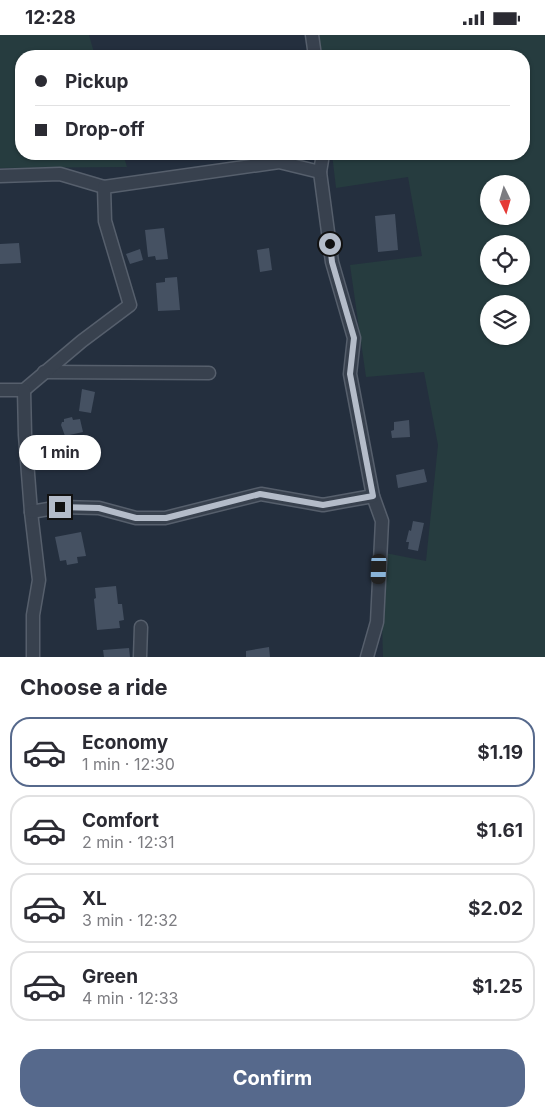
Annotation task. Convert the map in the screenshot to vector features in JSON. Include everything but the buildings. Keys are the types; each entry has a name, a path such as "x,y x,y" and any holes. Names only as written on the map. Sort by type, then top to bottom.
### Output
{"street":[{"path":"312,35 314,50"},
{"path":"322,160 320,172 332,262 354,338 350,374 373,496 382,521 377,621 367,657"},
{"path":"0,176 60,174 104,187 279,163 320,172"},
{"path":"0,390 24,390 44,372 130,305 105,221 104,187"},
{"path":"44,372 209,373"},
{"path":"24,390 25,435 31,512 39,580 33,615 33,657"},
{"path":"31,512 60,507 99,508 136,518 166,518 260,494 323,505 373,496"},
{"path":"140,627 140,657"}],"green space":[{"path":"0,35 89,35 93,50 15,50 15,160 125,160 127,167 0,168"},
{"path":"318,35 545,35 545,657 383,657 380,552 426,561 438,445 424,372 366,377 350,265 422,256 408,177 336,188 333,160 530,160 530,50 320,50"}],"route":[{"path":"60,507 99,508 136,518 166,518 260,494 323,505 373,496 350,374 354,338 332,262 330,244"}]}
